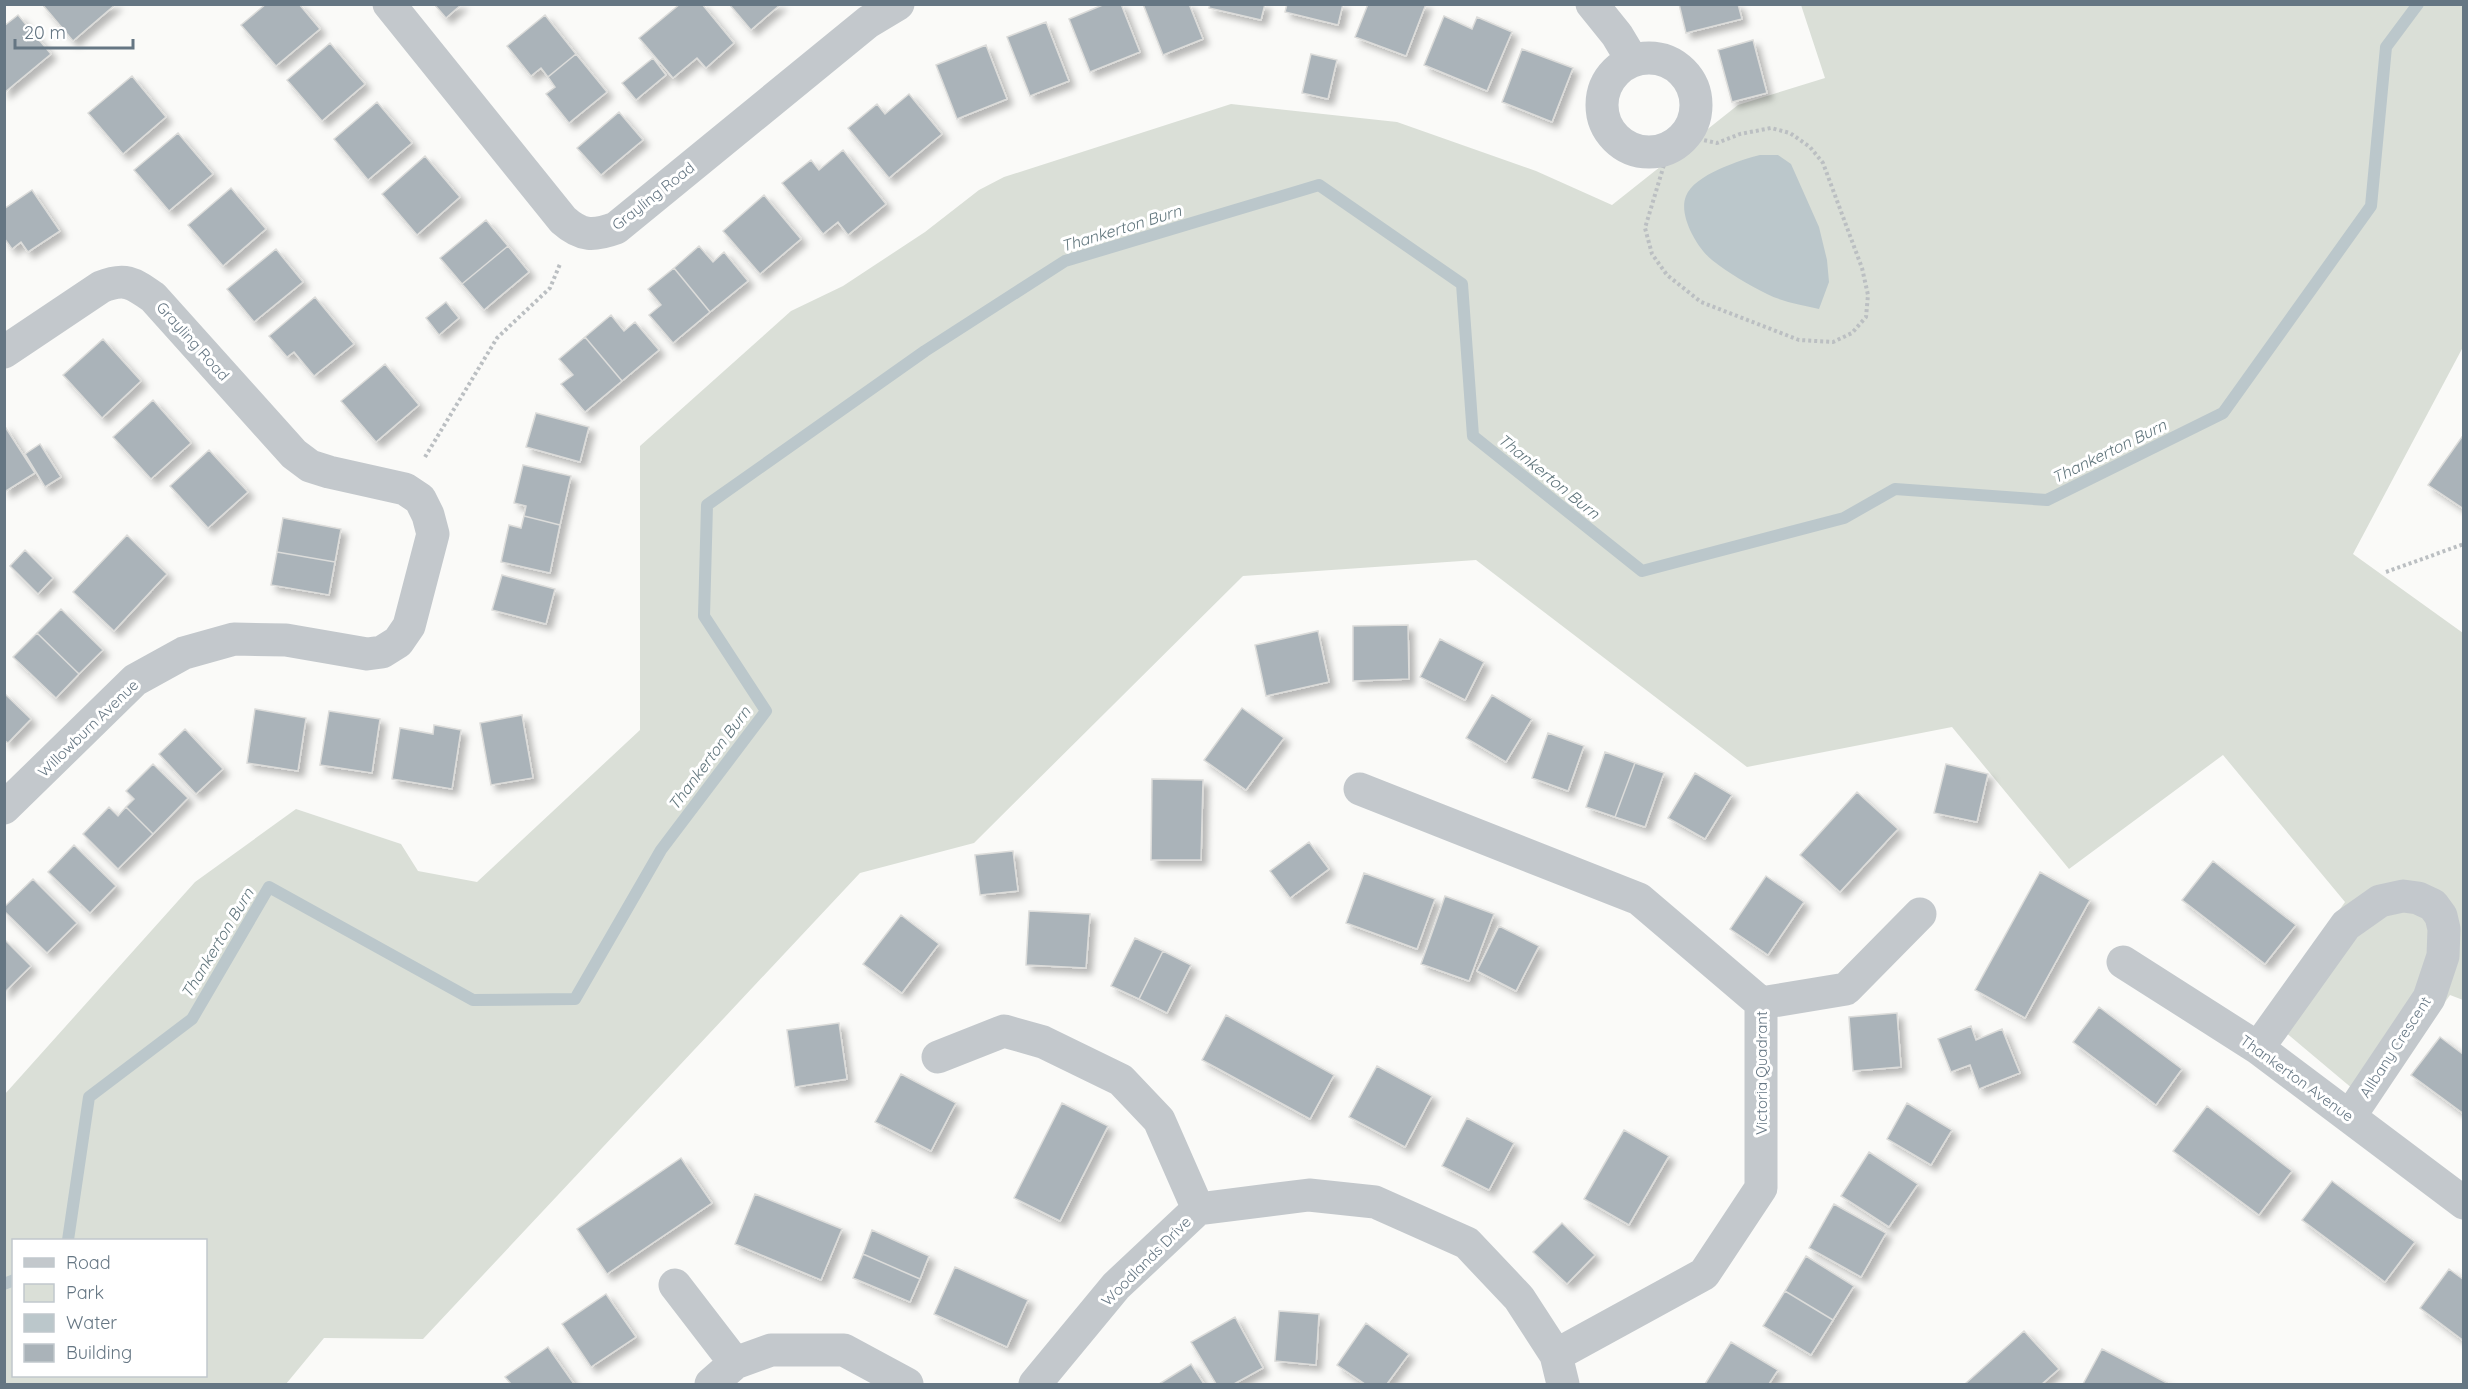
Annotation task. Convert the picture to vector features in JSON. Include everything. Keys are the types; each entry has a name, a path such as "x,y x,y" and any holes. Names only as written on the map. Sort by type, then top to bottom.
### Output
{"street":[{"path":"389,4 573,230"},
{"name":"Grayling Road","path":"573,230 596,235 616,228 868,22 898,4"},
{"path":"1592,4 1617,35 1632,60"},
{"path":"1647,57 1662,59 1676,65 1687,76 1694,90 1697,106 1694,122 1677,142 1658,152 1642,152 1627,147 1614,137 1605,124 1601,109 1602,94 1618,68 1632,60 1647,57"},
{"name":"Grayling Road","path":"4,352 100,286 117,280 138,287 153,297 294,454 310,466 329,472 405,489"},
{"name":"Willowburn Avenue","path":"4,808 135,680 184,653 234,639 286,640 367,654 382,652 398,642 409,626 433,534 428,515 420,499 405,489"},
{"name":"Victoria Quadrant","path":"1360,789 1639,899 1761,1003 1761,1188 1704,1274 1560,1370"},
{"name":"Allbany Crescent","path":"2258,1048 2346,925 2380,901 2403,896 2418,898 2433,905 2441,916 2444,929 2443,956 2429,998 2349,1116"},
{"path":"1761,1003 1846,989 1920,914"},
{"name":"Thankerton Avenue","path":"2123,962 2258,1048 2463,1203"},
{"path":"938,1057 1004,1031 1043,1042 1121,1080 1159,1120 1198,1209"},
{"name":"Woodlands Drive","path":"1035,1384 1116,1286 1198,1209 1309,1195 1375,1202 1467,1243 1520,1298 1560,1370"},
{"path":"675,1285 723,1374 771,1350 844,1350 907,1384"}],"path":[{"path":"1771,128 1790,133 1810,147 1823,163 1862,268 1868,295 1866,317 1852,333 1833,342 1799,340 1701,302 1667,275 1652,254 1646,228 1677,142 1718,143 1740,134 1771,128"},
{"path":"405,489 496,338 550,288 573,230"},
{"path":"2386,572 2463,544"}],"green space":[{"path":"1801,5 2463,5 2463,347 2353,554 2463,633 2463,1000 2450,995 2372,1105 2265,1015 2345,902 2223,755 2069,869 1952,727 1747,767 1476,560 1243,576 974,843 860,873 423,1339 324,1338 286,1384 5,1384 5,1094 195,882 296,809 401,844 418,871 477,882 640,730 640,446 791,311 843,286 925,232 979,190 1004,177 1231,104 1397,122 1536,171 1612,205 1738,105 1825,78"}],"water":[{"path":"1760,155 1778,155 1791,164 1819,227 1827,260 1829,282 1819,309 1773,297 1753,287 1706,255 1690,231 1684,204 1691,188 1698,181 1718,170"}],"building":[{"path":"42,4 116,4 73,41"},
{"path":"266,4 299,4 320,29 276,66 241,25"},
{"path":"434,4 462,4 446,18"},
{"path":"680,4 702,4 734,43 706,68 697,58 673,78 639,38"},
{"path":"729,4 781,4 751,30"},
{"path":"1105,4 1121,4 1140,52 1090,72 1069,19"},
{"path":"1143,4 1189,4 1203,39 1163,55"},
{"path":"1210,4 1265,4 1261,20 1209,8"},
{"path":"1287,4 1343,4 1338,25 1285,12"},
{"path":"1368,4 1426,4 1406,56 1355,37"},
{"path":"1679,4 1738,4 1742,19 1686,33"},
{"path":"18,15 51,54 4,93 4,26"},
{"path":"545,15 576,54 548,77 541,68 531,76 507,46"},
{"path":"1444,16 1472,29 1477,17 1512,32 1487,91 1424,65"},
{"path":"1046,22 1069,81 1030,96 1007,37"},
{"path":"1753,40 1767,93 1732,102 1718,50"},
{"path":"330,43 365,84 322,121 287,80"},
{"path":"986,45 1007,99 957,119 936,65"},
{"path":"1522,49 1573,68 1552,122 1502,102"},
{"path":"576,54 607,92 569,123 546,94 555,87 548,77"},
{"path":"1311,54 1337,60 1328,99 1302,93"},
{"path":"653,58 666,75 636,100 622,83"},
{"path":"132,76 166,117 123,154 88,113"},
{"path":"909,94 942,134 889,178 848,128 877,104 885,114"},
{"path":"377,102 412,143 368,180 334,139"},
{"path":"619,112 643,140 601,175 577,148"},
{"path":"178,133 213,174 169,211 134,170"},
{"path":"843,150 886,204 848,235 838,222 823,234 782,183 811,160 819,170"},
{"path":"425,156 460,197 417,235 382,194"},
{"path":"231,188 266,229 223,266 188,225"},
{"path":"32,190 60,231 28,252 21,242 12,249 4,238 4,209"},
{"path":"764,195 801,239 760,274 723,231"},
{"path":"486,220 508,246 462,284 440,258"},
{"path":"508,246 529,272 484,310 462,284"},
{"path":"699,246 713,262 724,252 748,281 710,312 674,268"},
{"path":"276,249 303,282 254,322 227,289"},
{"path":"674,268 710,312 673,343 649,315 661,305 648,289"},
{"path":"315,297 354,344 314,376 294,352 287,357 269,336"},
{"path":"446,302 459,318 439,335 426,318"},
{"path":"611,315 624,331 635,322 659,350 622,381 585,337"},
{"path":"585,337 622,381 585,412 561,384 573,375 559,359"},
{"path":"103,339 141,381 102,418 63,375"},
{"path":"385,364 419,405 376,442 341,401"},
{"path":"153,400 191,443 151,479 113,437"},
{"path":"536,413 589,427 580,462 526,447"},
{"path":"4,425 35,473 6,491 4,489"},
{"path":"2464,434 2464,509 2428,485"},
{"path":"40,444 61,477 45,487 25,454"},
{"path":"209,450 248,492 208,528 170,486"},
{"path":"523,465 571,476 560,525 524,516 526,506 514,503"},
{"path":"524,516 560,525 550,573 501,562 509,525 521,528"},
{"path":"283,518 341,529 335,562 277,552"},
{"path":"127,535 167,574 114,631 73,592"},
{"path":"25,550 53,578 38,594 10,566"},
{"path":"277,552 335,562 329,595 271,585"},
{"path":"502,575 555,589 546,624 492,610"},
{"path":"61,609 103,650 79,674 37,633"},
{"path":"1408,625 1409,679 1353,681 1353,626"},
{"path":"1318,631 1329,682 1266,696 1255,645"},
{"path":"37,633 79,674 56,698 13,657"},
{"path":"1440,639 1484,662 1465,700 1420,677"},
{"path":"4,693 31,719 8,743 4,740"},
{"path":"1492,695 1532,719 1506,762 1466,738"},
{"path":"1242,708 1284,738 1246,790 1204,760"},
{"path":"255,709 306,718 298,771 247,763"},
{"path":"329,711 380,719 372,773 320,765"},
{"path":"522,715 533,778 491,785 480,723"},
{"path":"434,725 461,730 452,789 392,779 400,728 433,734"},
{"path":"185,729 223,769 196,794 159,754"},
{"path":"1548,733 1584,746 1568,791 1532,778"},
{"path":"1605,752 1635,763 1615,817 1586,807"},
{"path":"1635,763 1664,773 1645,827 1615,817"},
{"path":"153,764 188,798 153,834 126,807 134,799 126,791"},
{"path":"1946,764 1988,774 1977,822 1934,813"},
{"path":"1695,773 1732,795 1705,839 1668,818"},
{"path":"1152,779 1203,780 1201,860 1151,860"},
{"path":"1857,792 1898,829 1840,892 1800,855"},
{"path":"109,807 118,816 126,807 153,834 118,869 83,834"},
{"path":"1309,842 1329,869 1290,898 1270,871"},
{"path":"74,845 116,886 90,913 48,872"},
{"path":"1013,851 1018,891 980,895 975,855"},
{"path":"2213,861 2296,925 2265,964 2182,900"},
{"path":"2040,872 2090,900 2025,1018 1975,990"},
{"path":"1364,873 1435,899 1417,949 1346,923"},
{"path":"1766,876 1804,902 1768,955 1730,929"},
{"path":"33,879 77,923 47,953 4,911 4,907"},
{"path":"1445,896 1494,914 1469,981 1421,964"},
{"path":"1029,911 1090,914 1086,968 1026,965"},
{"path":"901,915 939,944 902,993 863,964"},
{"path":"1499,926 1539,946 1516,991 1477,971"},
{"path":"1135,938 1163,951 1139,999 1111,986"},
{"path":"4,939 31,966 4,993"},
{"path":"1163,951 1191,965 1167,1013 1139,999"},
{"path":"2099,1007 2182,1069 2156,1105 2073,1042"},
{"path":"1897,1013 1901,1067 1853,1071 1849,1017"},
{"path":"1226,1015 1334,1075 1310,1119 1202,1060"},
{"path":"839,1023 847,1079 795,1087 787,1030"},
{"path":"1971,1026 1976,1040 2002,1029 2020,1073 1979,1089 1970,1065 1951,1072 1938,1039"},
{"path":"2440,1037 2464,1055 2464,1114 2411,1075"},
{"path":"1377,1066 1432,1096 1405,1147 1349,1117"},
{"path":"901,1074 956,1103 931,1151 875,1122"},
{"path":"1062,1103 1108,1126 1060,1221 1014,1198"},
{"path":"1907,1103 1952,1130 1931,1165 1887,1139"},
{"path":"2207,1106 2292,1171 2259,1215 2173,1151"},
{"path":"1467,1118 1514,1143 1489,1190 1442,1166"},
{"path":"1624,1130 1669,1156 1629,1225 1584,1199"},
{"path":"1869,1152 1918,1184 1889,1227 1841,1196"},
{"path":"681,1158 712,1203 607,1274 577,1229"},
{"path":"2332,1181 2415,1242 2385,1282 2302,1220"},
{"path":"755,1194 842,1229 821,1280 735,1244"},
{"path":"1834,1204 1886,1233 1861,1277 1809,1248"},
{"path":"1562,1223 1595,1255 1567,1284 1533,1252"},
{"path":"872,1230 929,1256 920,1279 863,1254"},
{"path":"863,1254 920,1279 910,1302 853,1278"},
{"path":"1806,1256 1854,1286 1833,1320 1785,1291"},
{"path":"955,1267 1028,1300 1007,1347 934,1314"},
{"path":"2449,1269 2464,1280 2464,1341 2420,1308"},
{"path":"1785,1291 1833,1320 1811,1355 1763,1326"},
{"path":"606,1294 636,1337 591,1367 562,1324"},
{"path":"1279,1311 1319,1314 1316,1365 1275,1361"},
{"path":"1235,1317 1263,1368 1234,1384 1216,1384 1191,1342"},
{"path":"1366,1323 1409,1354 1387,1384 1365,1384 1337,1365"},
{"path":"2024,1331 2059,1369 2042,1384 1965,1384"},
{"path":"1731,1342 1778,1370 1769,1384 1705,1384"},
{"path":"548,1347 574,1384 511,1384 505,1377"},
{"path":"2102,1349 2169,1384 2083,1384"},
{"path":"1191,1364 1204,1384 1159,1384"}],"waterway":[{"name":"Thankerton Burn","path":"68,1239 89,1097 192,1019 269,887 473,1000 575,999 661,850 766,711 704,616 707,505 925,351 1065,261 1319,185 1462,284 1473,436 1642,571 1844,518 1895,489 2047,500 2223,413 2371,206 2386,47 2418,4"},
{"name":"Thankerton Burn","path":"4,1284 12,1281"}]}
